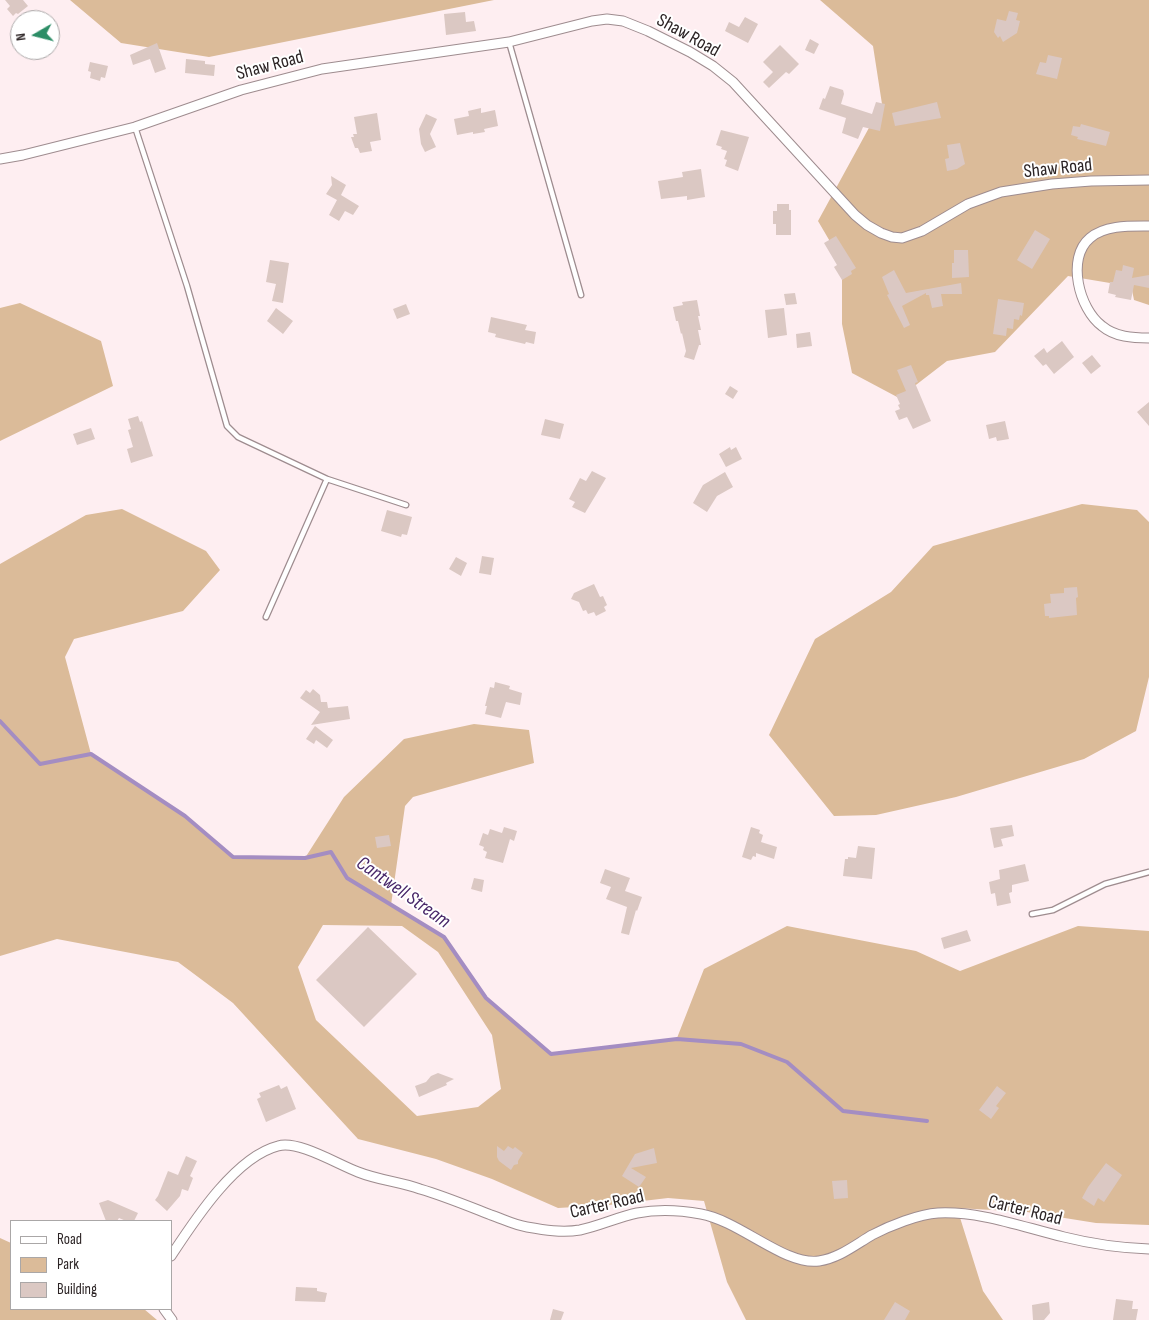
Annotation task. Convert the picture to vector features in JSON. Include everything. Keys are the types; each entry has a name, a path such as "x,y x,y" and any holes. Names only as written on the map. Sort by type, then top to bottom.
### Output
{"street":[{"name":"Shaw Road","path":"0,159 135,127 241,90 322,69 509,42 606,19 623,21 690,52 713,66 733,82 855,215 867,225 892,238 907,237 922,231 968,204 1001,192 1091,181 1149,180"},
{"path":"1149,226 1101,231 1089,238 1081,252 1077,284 1090,314 1102,326 1116,334 1136,338 1149,338"},
{"name":"Carter Road","path":"172,1255 203,1210 227,1181 244,1164 260,1153 280,1145 300,1146 361,1173 421,1189 522,1227 542,1230 561,1232 580,1230 636,1213 661,1210 700,1214 734,1225 786,1255 802,1261 816,1262 832,1258 875,1233 908,1220 935,1213 961,1213 989,1217 1108,1247 1149,1249"}],"lane":[{"path":"509,42 581,295"},
{"path":"135,127 187,286 227,426 238,437 327,478 406,505"},
{"path":"266,617 327,478"},
{"path":"1032,914 1053,910 1105,884 1149,872"}],"green space":[{"path":"70,0 494,0 209,57 121,43"},
{"path":"820,0 1149,0 1149,305 1134,300 1132,290 1128,286 1068,276 995,352 947,361 899,398 852,373 842,324 842,262 818,221 882,104 873,46"},
{"path":"20,303 101,341 113,386 0,441 0,308"},
{"path":"1082,504 1137,510 1149,522 1149,677 1136,731 1084,759 956,797 876,815 834,816 769,735 815,639 891,592 933,546"},
{"path":"122,509 206,551 220,570 183,611 74,639 65,657 91,754 185,816 233,857 305,858 344,797 404,739 474,724 529,730 534,763 413,797 405,806 391,905 444,937 486,998 551,1054 677,1038 704,969 787,926 916,951 960,971 1078,926 1149,931 1149,1225 1096,1223 1027,1212 957,1208 983,1291 1003,1320 746,1320 727,1282 704,1201 668,1198 609,1205 558,1208 492,1179 436,1159 358,1139 233,1003 178,962 57,939 0,956 0,564 86,515","holes":["323,925 402,926 438,952 492,1035 501,1089 478,1107 417,1116 316,1020 298,967"]},
{"path":"0,1238 10,1243 10,1310 145,1310 157,1320 0,1320"}],"building":[{"path":"5,0 23,0 28,6 23,10 10,10 10,12 7,9 10,6"},
{"path":"1009,11 1018,13 1016,20 1020,21 1017,33 1003,42 1000,36 998,38 994,32 997,19 1006,21"},
{"path":"465,12 466,22 474,21 476,31 446,35 444,14"},
{"path":"745,17 758,24 748,43 725,31 729,22 739,27"},
{"path":"810,39 819,44 814,54 805,50"},
{"path":"157,43 166,69 155,73 150,59 133,65 130,55"},
{"path":"780,45 799,64 789,74 786,72 769,88 763,82 773,72 763,62"},
{"path":"1048,55 1062,58 1057,79 1036,74 1040,62 1046,63"},
{"path":"186,59 205,61 205,64 215,65 214,76 185,73"},
{"path":"90,62 108,66 105,78 101,77 100,81 90,78 91,72 88,71"},
{"path":"830,86 843,90 844,94 841,104 872,114 876,102 885,104 880,131 863,127 858,139 842,133 846,118 819,109"},
{"path":"937,102 941,118 895,126 892,113"},
{"path":"481,108 481,113 495,110 498,126 484,129 485,132 457,135 454,119 469,116 468,111"},
{"path":"377,113 381,140 370,142 372,151 360,153 358,148 355,148 351,137 354,137 353,134 357,134 354,117"},
{"path":"426,114 437,119 430,134 436,147 425,152 421,144 419,129"},
{"path":"1081,124 1110,132 1106,146 1077,139 1078,137 1071,135 1073,126 1080,127"},
{"path":"721,130 749,137 738,171 725,166 727,160 724,159 727,151 716,145"},
{"path":"960,143 965,164 957,169 947,171 945,159 949,158 947,145"},
{"path":"701,169 705,197 687,200 687,196 661,199 658,181 683,177 682,172"},
{"path":"331,176 346,185 341,195 359,206 353,215 345,211 339,221 329,215 337,200 326,194 332,185"},
{"path":"777,204 789,204 789,210 791,210 791,235 776,235 776,224 773,224 773,211 777,211"},
{"path":"1035,230 1050,239 1032,269 1017,260"},
{"path":"836,236 856,268 851,271 852,274 842,280 834,267 837,265 824,243"},
{"path":"954,250 968,250 969,277 952,278"},
{"path":"270,260 289,263 283,303 272,301 276,284 266,282"},
{"path":"1123,265 1134,268 1132,278 1149,275 1149,288 1134,285 1131,300 1115,297 1116,295 1108,293 1110,282 1113,282 1116,270 1122,271"},
{"path":"894,270 906,293 961,283 962,294 941,294 943,306 932,308 929,295 926,295 926,293 902,306 910,325 904,328 887,295 889,294 882,277"},
{"path":"795,293 797,304 786,305 784,294"},
{"path":"998,299 1024,303 1022,316 1020,315 1019,320 1014,319 1013,329 1007,328 1006,336 993,334"},
{"path":"697,300 701,330 698,330 701,345 699,345 694,360 684,357 686,351 673,307 683,305 682,302"},
{"path":"406,304 410,314 397,319 393,309"},
{"path":"276,308 293,321 283,334 267,321"},
{"path":"784,308 787,335 768,338 765,310"},
{"path":"491,317 527,325 525,330 536,332 534,344 526,342 525,344 495,337 496,334 488,332"},
{"path":"810,332 812,346 797,348 796,334"},
{"path":"1062,341 1074,357 1054,374 1046,364 1043,366 1034,356 1044,348 1047,353"},
{"path":"1092,355 1101,366 1091,374 1082,363"},
{"path":"911,365 918,382 915,383 931,421 913,429 907,417 899,420 895,411 900,409 896,395 906,391 897,370"},
{"path":"730,386 738,391 733,399 725,394"},
{"path":"1149,402 1149,426 1137,412"},
{"path":"138,416 140,422 142,421 153,456 131,463 127,449 133,447 128,430 131,429 128,419"},
{"path":"545,419 564,424 560,439 541,435"},
{"path":"1005,421 1009,439 997,441 996,437 989,439 986,425"},
{"path":"91,428 95,439 77,445 73,434"},
{"path":"730,447 731,450 736,447 742,459 726,467 719,454"},
{"path":"592,471 606,478 585,513 572,507 575,502 569,499 580,478 586,481"},
{"path":"725,472 733,487 717,496 707,512 693,503 703,485"},
{"path":"387,510 412,517 407,535 402,534 401,537 381,531"},
{"path":"482,556 494,558 491,575 479,573"},
{"path":"456,557 467,563 461,576 449,569"},
{"path":"594,584 600,597 603,596 607,605 604,607 606,611 596,616 594,612 588,614 586,610 583,611 579,602 571,599 574,593"},
{"path":"1077,587 1077,615 1049,618 1049,616 1045,616 1044,604 1051,603 1050,594 1064,593 1064,588"},
{"path":"495,682 510,686 509,689 522,693 520,705 506,702 501,718 485,714 490,687 494,688"},
{"path":"313,689 320,695 321,702 327,702 328,708 348,706 350,719 311,725 320,712 300,698 306,690 310,693"},
{"path":"315,726 333,740 327,748 316,740 314,744 306,739"},
{"path":"1012,825 1014,836 1001,839 1003,846 994,848 990,828"},
{"path":"504,827 517,831 514,841 510,839 503,863 485,858 487,852 483,850 484,847 479,845 483,833 488,835 490,829 502,833"},
{"path":"751,827 760,830 759,833 763,835 761,842 777,847 774,859 756,853 756,857 753,856 751,860 742,857"},
{"path":"389,835 391,846 377,848 375,837"},
{"path":"858,846 875,848 872,879 843,876 845,859 848,859 848,857 856,858"},
{"path":"1025,864 1029,881 1012,885 1012,892 1009,893 1011,903 997,906 995,893 991,894 989,882 1000,879 999,870"},
{"path":"605,869 630,878 625,891 642,897 629,935 621,933 627,907 606,899 611,887 600,883"},
{"path":"474,878 484,880 482,892 471,889"},
{"path":"368,927 417,974 364,1027 316,980"},
{"path":"967,930 971,941 944,949 941,938"},
{"path":"438,1073 454,1079 446,1083 447,1085 419,1097 415,1086 426,1082 431,1076"},
{"path":"279,1085 281,1089 287,1086 296,1109 266,1122 257,1099 261,1097 259,1093"},
{"path":"997,1086 1006,1093 996,1106 999,1108 991,1119 979,1110"},
{"path":"497,1146 504,1151 508,1146 513,1149 515,1147 523,1153 518,1164 514,1165 511,1170 499,1161"},
{"path":"654,1148 657,1163 631,1168 646,1177 639,1187 622,1176 635,1154"},
{"path":"186,1156 197,1161 190,1176 193,1178 188,1191 182,1189 180,1196 167,1211 155,1200 168,1171 178,1175"},
{"path":"1106,1163 1122,1175 1104,1202 1098,1198 1094,1206 1082,1198"},
{"path":"847,1180 848,1198 834,1199 832,1181"},
{"path":"108,1200 138,1213 134,1220 119,1218 118,1220 106,1220 99,1203"},
{"path":"296,1287 317,1288 317,1291 327,1293 325,1302 295,1301"},
{"path":"1116,1299 1133,1301 1132,1309 1138,1309 1136,1320 1113,1320"},
{"path":"895,1302 910,1311 905,1320 884,1320"},
{"path":"1049,1302 1050,1313 1044,1320 1033,1320 1032,1305"},
{"path":"553,1309 564,1312 561,1320 550,1320"}],"waterway":[{"name":"Cantwell Stream","path":"0,721 40,764 91,754 185,816 233,857 305,858 331,852 347,878 444,937 486,998 551,1054 677,1039 741,1044 787,1062 843,1111 927,1121"}]}
